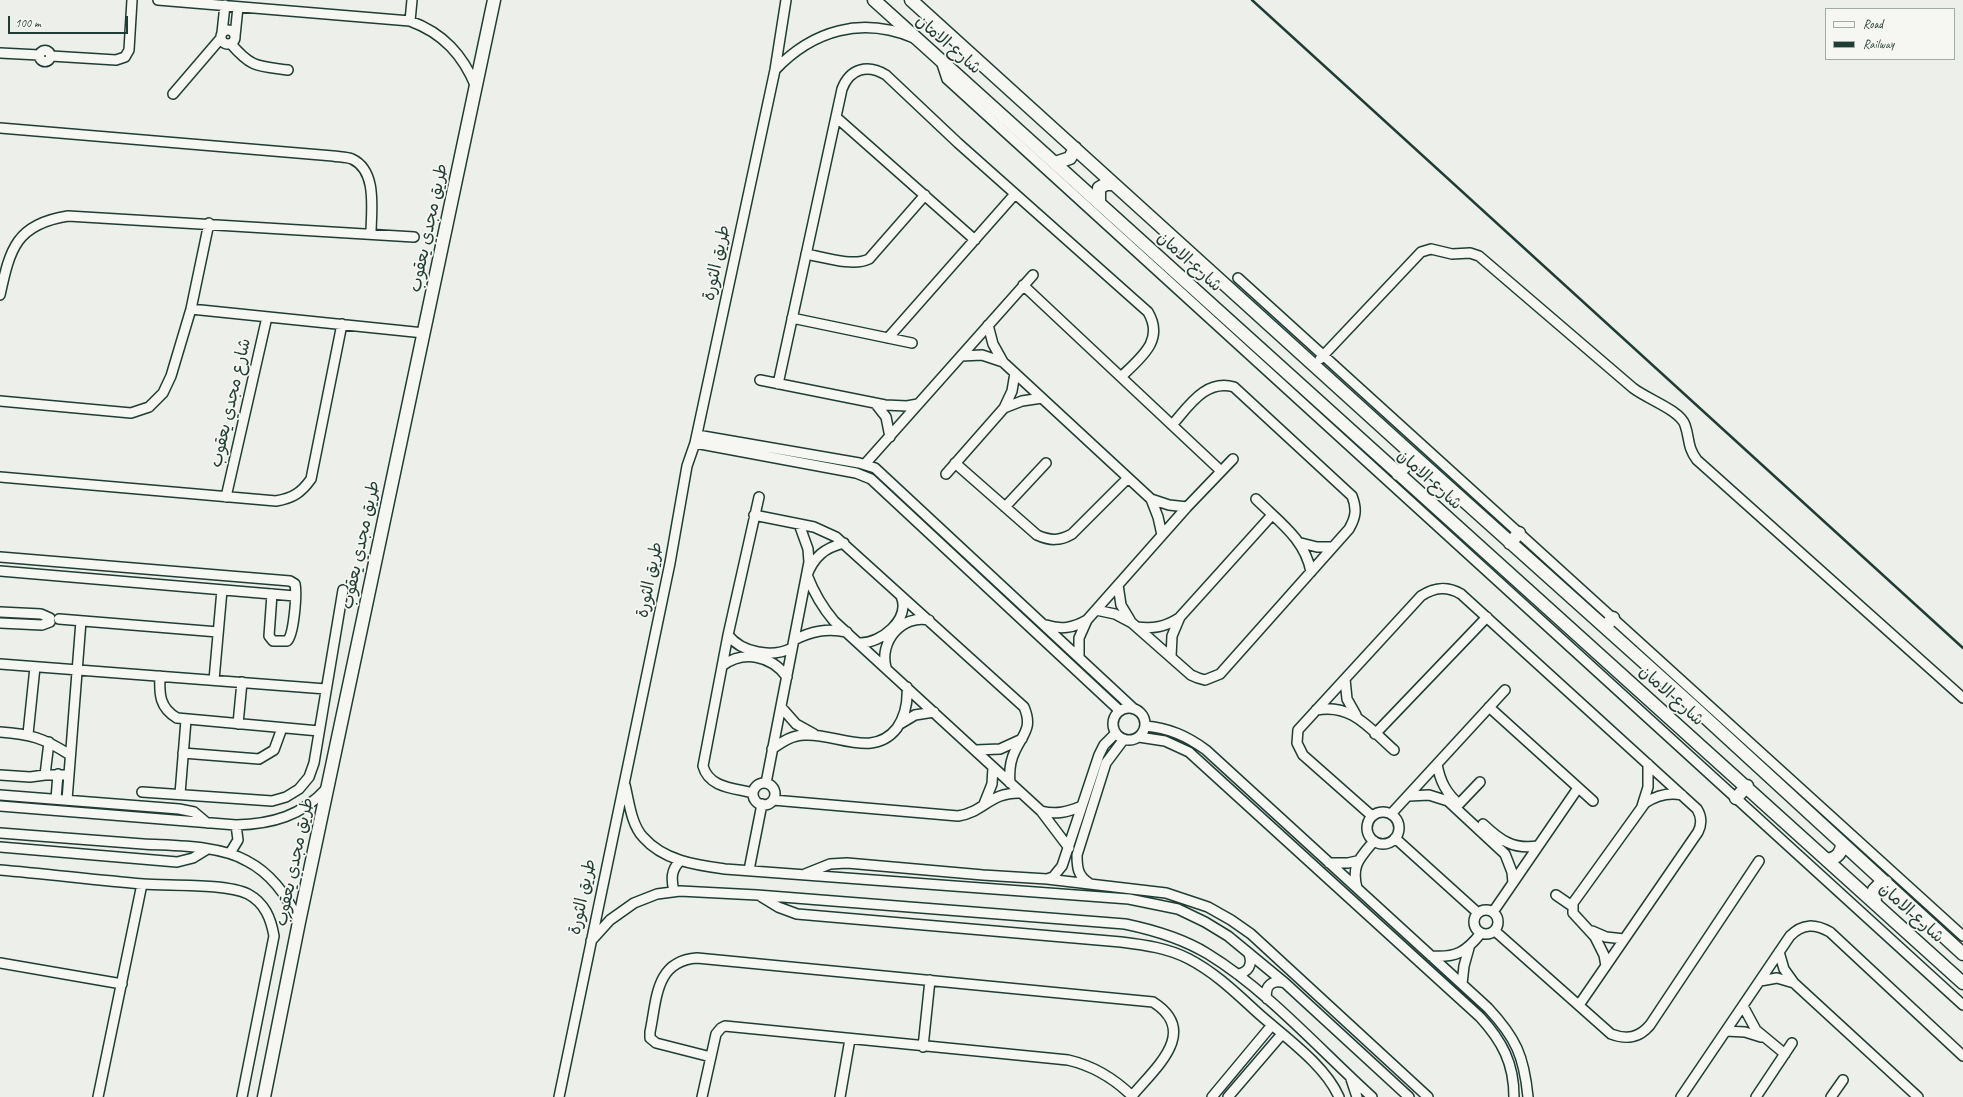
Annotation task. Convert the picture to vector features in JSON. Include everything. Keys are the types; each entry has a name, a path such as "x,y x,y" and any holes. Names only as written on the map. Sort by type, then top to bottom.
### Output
{"street":[{"path":"0,52 39,55 44,61 50,59 51,56 116,60 125,57 128,50 132,0"},
{"path":"158,0 410,21 434,32 451,45 464,63 476,87"},
{"path":"410,21 412,0"},
{"name":"طريق مجدي يعقوب","path":"264,1097 299,922 494,0"},
{"name":"طريق الثورة","path":"559,1097 670,563 687,466 696,439 775,70 786,0"},
{"name":"شارع الامان","path":"874,0 915,39 1099,203 1236,336 1398,474 1434,515 1747,786 1963,983"},
{"name":"شارع الامان","path":"911,0 1313,366 1695,708 1963,954"},
{"path":"225,6 222,36 224,43 233,40"},
{"path":"238,6 233,40 251,63 259,66 288,70"},
{"path":"775,70 807,43 840,30 877,28 893,31 915,39"},
{"path":"173,94 222,36"},
{"path":"941,61 947,79 1236,336 1434,515 1736,798 1963,1005"},
{"path":"778,384 842,89 849,77 863,69 879,71 886,75 1015,194 1141,306 1152,319 1154,327 1150,346 1122,378"},
{"path":"836,117 975,240"},
{"path":"0,128 352,159 366,172 371,191 372,234"},
{"path":"1055,163 1070,158 1075,148"},
{"path":"1099,203 1099,188 1106,184 1113,184"},
{"path":"888,338 1015,194"},
{"path":"806,254 856,263 865,261 869,259 925,195"},
{"path":"0,295 9,255 19,239 33,227 50,219 68,216 209,223 414,237"},
{"path":"0,401 131,413 149,406 163,394 171,376 191,309 209,223"},
{"path":"1313,366 1421,252 1431,249 1452,254 1470,253 1479,256 1633,388 1649,399 1676,412 1685,426 1688,443 1696,460 1963,698"},
{"path":"865,464 1033,275"},
{"path":"1238,278 1963,936"},
{"path":"1024,285 1221,471"},
{"path":"191,309 424,333"},
{"name":"شارع مجدي يعقوب","path":"226,497 267,316"},
{"path":"792,318 912,343"},
{"path":"0,477 276,501 290,499 302,491 311,479 342,324"},
{"path":"988,325 993,344 1003,362 1128,478 1151,499 1168,505 1187,507"},
{"path":"961,356 982,355 1003,362"},
{"path":"946,474 1004,408 1012,391 1015,373"},
{"path":"760,380 896,406 918,404"},
{"path":"1096,610 1115,614 1135,625 1191,675 1205,680 1220,674 1333,547 1354,521 1356,509 1352,496 1234,387 1219,385 1200,393 1172,425"},
{"path":"1004,408 1022,400 1042,398"},
{"path":"874,402 886,417 890,437"},
{"path":"696,439 865,464 882,475 1143,716 1145,726 1138,737 1134,740 1124,739 1116,733 1114,721 1120,711 1125,709 1134,709"},
{"path":"696,439 856,473 871,479 1120,711"},
{"path":"1398,474 1414,456"},
{"path":"1043,624 1054,628 1066,628 1077,626 1087,620 1187,507 1234,458"},
{"path":"955,463 1037,535 1051,540 1058,540 1072,534 1128,478"},
{"path":"1005,507 1046,463"},
{"path":"753,793 717,784 708,776 703,766 728,635 759,497"},
{"path":"1151,499 1158,517 1162,535"},
{"path":"1256,500 1301,543 1311,572"},
{"path":"1171,657 1172,636 1180,617 1272,515"},
{"path":"754,516 814,527 827,532 844,543 1024,707 1028,719 1026,732 1012,759 1010,783"},
{"path":"766,783 807,575 808,549 799,524"},
{"path":"1510,543 1519,533"},
{"path":"844,543 831,546 820,553 812,563 807,575 813,592 822,607 834,621 886,667 1041,811 1069,848"},
{"path":"1301,543 1317,547 1333,547"},
{"path":"0,557 290,581 295,584 295,596 291,637 287,641 273,641 269,634 272,594"},
{"path":"0,571 295,596"},
{"path":"1118,585 1121,605 1135,625 1148,628 1160,627 1180,617"},
{"path":"1372,816 1299,749 1297,743 1298,730 1421,596 1428,591 1444,588 1453,590 1461,594 1487,617 1697,808 1701,818 1700,828 1579,1005"},
{"path":"214,680 222,590"},
{"path":"142,792 264,801 286,797 299,788 308,777 314,763 343,590"},
{"path":"859,643 878,640 883,636 899,618 904,607 901,596"},
{"path":"0,612 41,614 53,620 218,632"},
{"path":"1376,734 1487,617"},
{"path":"1605,627 1613,618"},
{"path":"0,623 42,625 53,620"},
{"path":"886,667 884,654 888,640 904,623 910,620 929,620"},
{"path":"1079,657 1079,638 1087,620"},
{"path":"67,800 81,621"},
{"path":"728,635 736,644 747,649 775,653 793,644 806,634 820,630 834,630 848,633"},
{"path":"722,666 733,659 747,656 768,660 778,667 787,677"},
{"path":"0,664 326,689"},
{"path":"28,734 35,667"},
{"path":"160,676 160,698 164,706 177,718 319,731"},
{"path":"1345,679 1348,699 1358,718"},
{"path":"238,724 242,682"},
{"path":"772,749 793,737 805,735 817,735 855,743 870,744 884,739 893,733 899,725 907,707 907,687"},
{"path":"1391,814 1505,690"},
{"path":"1695,708 1704,700"},
{"path":"781,707 796,724 817,735"},
{"path":"1489,707 1593,801"},
{"path":"1316,710 1338,708 1348,712 1358,718 1394,750"},
{"path":"899,725 915,715 934,712"},
{"path":"180,794 186,720"},
{"path":"1145,726 1161,727 1184,735 1195,742 1462,984 1505,1027 1518,1048 1526,1072 1528,1097"},
{"path":"183,753 259,759 274,750 282,728"},
{"path":"0,732 28,734 49,742 70,755"},
{"path":"1047,879 1058,873 1069,848 1099,754 1104,745 1116,733"},
{"path":"1138,737 1165,741 1178,746 1195,757 1480,1017 1495,1033 1506,1053 1512,1074 1514,1097"},
{"path":"976,750 1000,749 1023,738"},
{"path":"1089,883 1082,879 1079,873 1077,867 1077,855 1106,763 1124,739"},
{"path":"45,774 49,742"},
{"path":"1437,764 1446,791 1459,804 1505,842 1519,847 1538,846"},
{"path":"1572,906 1640,809 1648,787 1648,764"},
{"path":"982,807 991,788 993,767"},
{"path":"0,775 30,777 45,774 68,775"},
{"path":"56,799 58,774"},
{"path":"624,779 634,820 642,837 660,851 680,861 704,866 749,870 1129,899 1178,909 1228,936 1285,983 1409,1097"},
{"path":"1459,804 1480,782"},
{"path":"766,783 772,785 775,791 773,800 768,804 762,804 755,800 753,793 759,784 766,783"},
{"path":"0,806 236,825 272,822 290,816 317,799 328,786"},
{"path":"1736,798 1747,786"},
{"path":"1493,912 1578,788"},
{"path":"773,800 958,816 975,812 1000,795 1021,793"},
{"path":"1640,809 1659,795 1674,793 1682,795"},
{"path":"0,795 186,810 194,812 207,822"},
{"path":"1409,796 1429,795 1448,801 1505,854 1512,872 1513,882"},
{"path":"749,870 762,804"},
{"path":"1041,811 1062,813 1082,806"},
{"path":"1381,812 1391,814 1397,820 1399,827 1396,838 1386,844 1374,841 1368,832 1369,821 1372,816 1381,812"},
{"path":"230,854 238,840 236,825"},
{"path":"0,833 206,850 230,854 247,861 273,880 292,906 299,922"},
{"path":"1396,838 1478,913"},
{"path":"1357,888 1355,870 1357,861 1374,841"},
{"path":"1827,860 1838,856 1842,851 1842,843"},
{"path":"0,847 177,862 193,858 206,850"},
{"path":"674,891 672,878 673,871 680,861"},
{"path":"1329,863 1348,863 1357,861"},
{"path":"1495,931 1612,1034 1628,1038 1637,1036 1644,1032 1759,861"},
{"path":"804,874 830,864 848,863 1089,883 1166,892 1181,896 1208,907 1231,920 1251,934 1428,1097"},
{"path":"0,870 142,884 237,890 249,894 259,902 267,912 272,924 274,936 242,1097"},
{"path":"983,875 983,888"},
{"path":"1875,902 1874,890 1879,885 1886,882"},
{"path":"98,1097 142,884"},
{"path":"1129,899 1130,888"},
{"path":"590,942 610,920 628,907 649,897 674,891 757,894 1125,924 1154,930 1181,940 1207,953 1237,974 1267,999 1372,1097"},
{"path":"757,894 788,912 802,915 1122,942 1163,949 1189,959 1205,968 1272,1025 1324,1074 1339,1097"},
{"path":"1556,895 1572,906 1575,917 1589,929 1606,937 1624,939"},
{"path":"1484,910 1493,912 1496,915 1498,923 1495,931 1490,934 1481,933 1474,926 1474,919 1478,913 1484,910"},
{"path":"1681,1097 1790,936 1803,927 1812,925 1820,926 1830,932 1963,1056"},
{"path":"1589,929 1600,946 1606,966"},
{"path":"1462,984 1464,966 1469,948 1481,933"},
{"path":"1431,956 1451,956 1469,948"},
{"path":"1779,952 1784,969 1794,983 1918,1097"},
{"path":"1237,974 1246,971 1249,968 1251,959 1249,954"},
{"path":"702,1097 711,1057 716,1034 725,1026 923,1047 1068,1060 1083,1064 1102,1072 1132,1096 1169,1052 1174,1041 1174,1029 1172,1019 1164,1009 1153,1002 697,958 681,960 669,969 660,982 650,1038 656,1043 711,1057"},
{"path":"0,963 122,984"},
{"path":"1760,981 1777,978 1794,983"},
{"path":"923,1047 930,980"},
{"path":"1267,999 1266,989 1270,984 1274,982 1285,983"},
{"path":"1742,1006 1750,1023 1762,1037 1785,1054"},
{"path":"1212,1097 1272,1025"},
{"path":"1726,1031 1745,1032 1762,1037"},
{"path":"1228,1097 1282,1034"},
{"path":"840,1097 850,1039"},
{"path":"1756,1097 1792,1043"},
{"path":"1351,1078 1357,1097"},
{"path":"1831,1097 1843,1080"}],"railway":[{"path":"1252,0 1963,648"}]}
